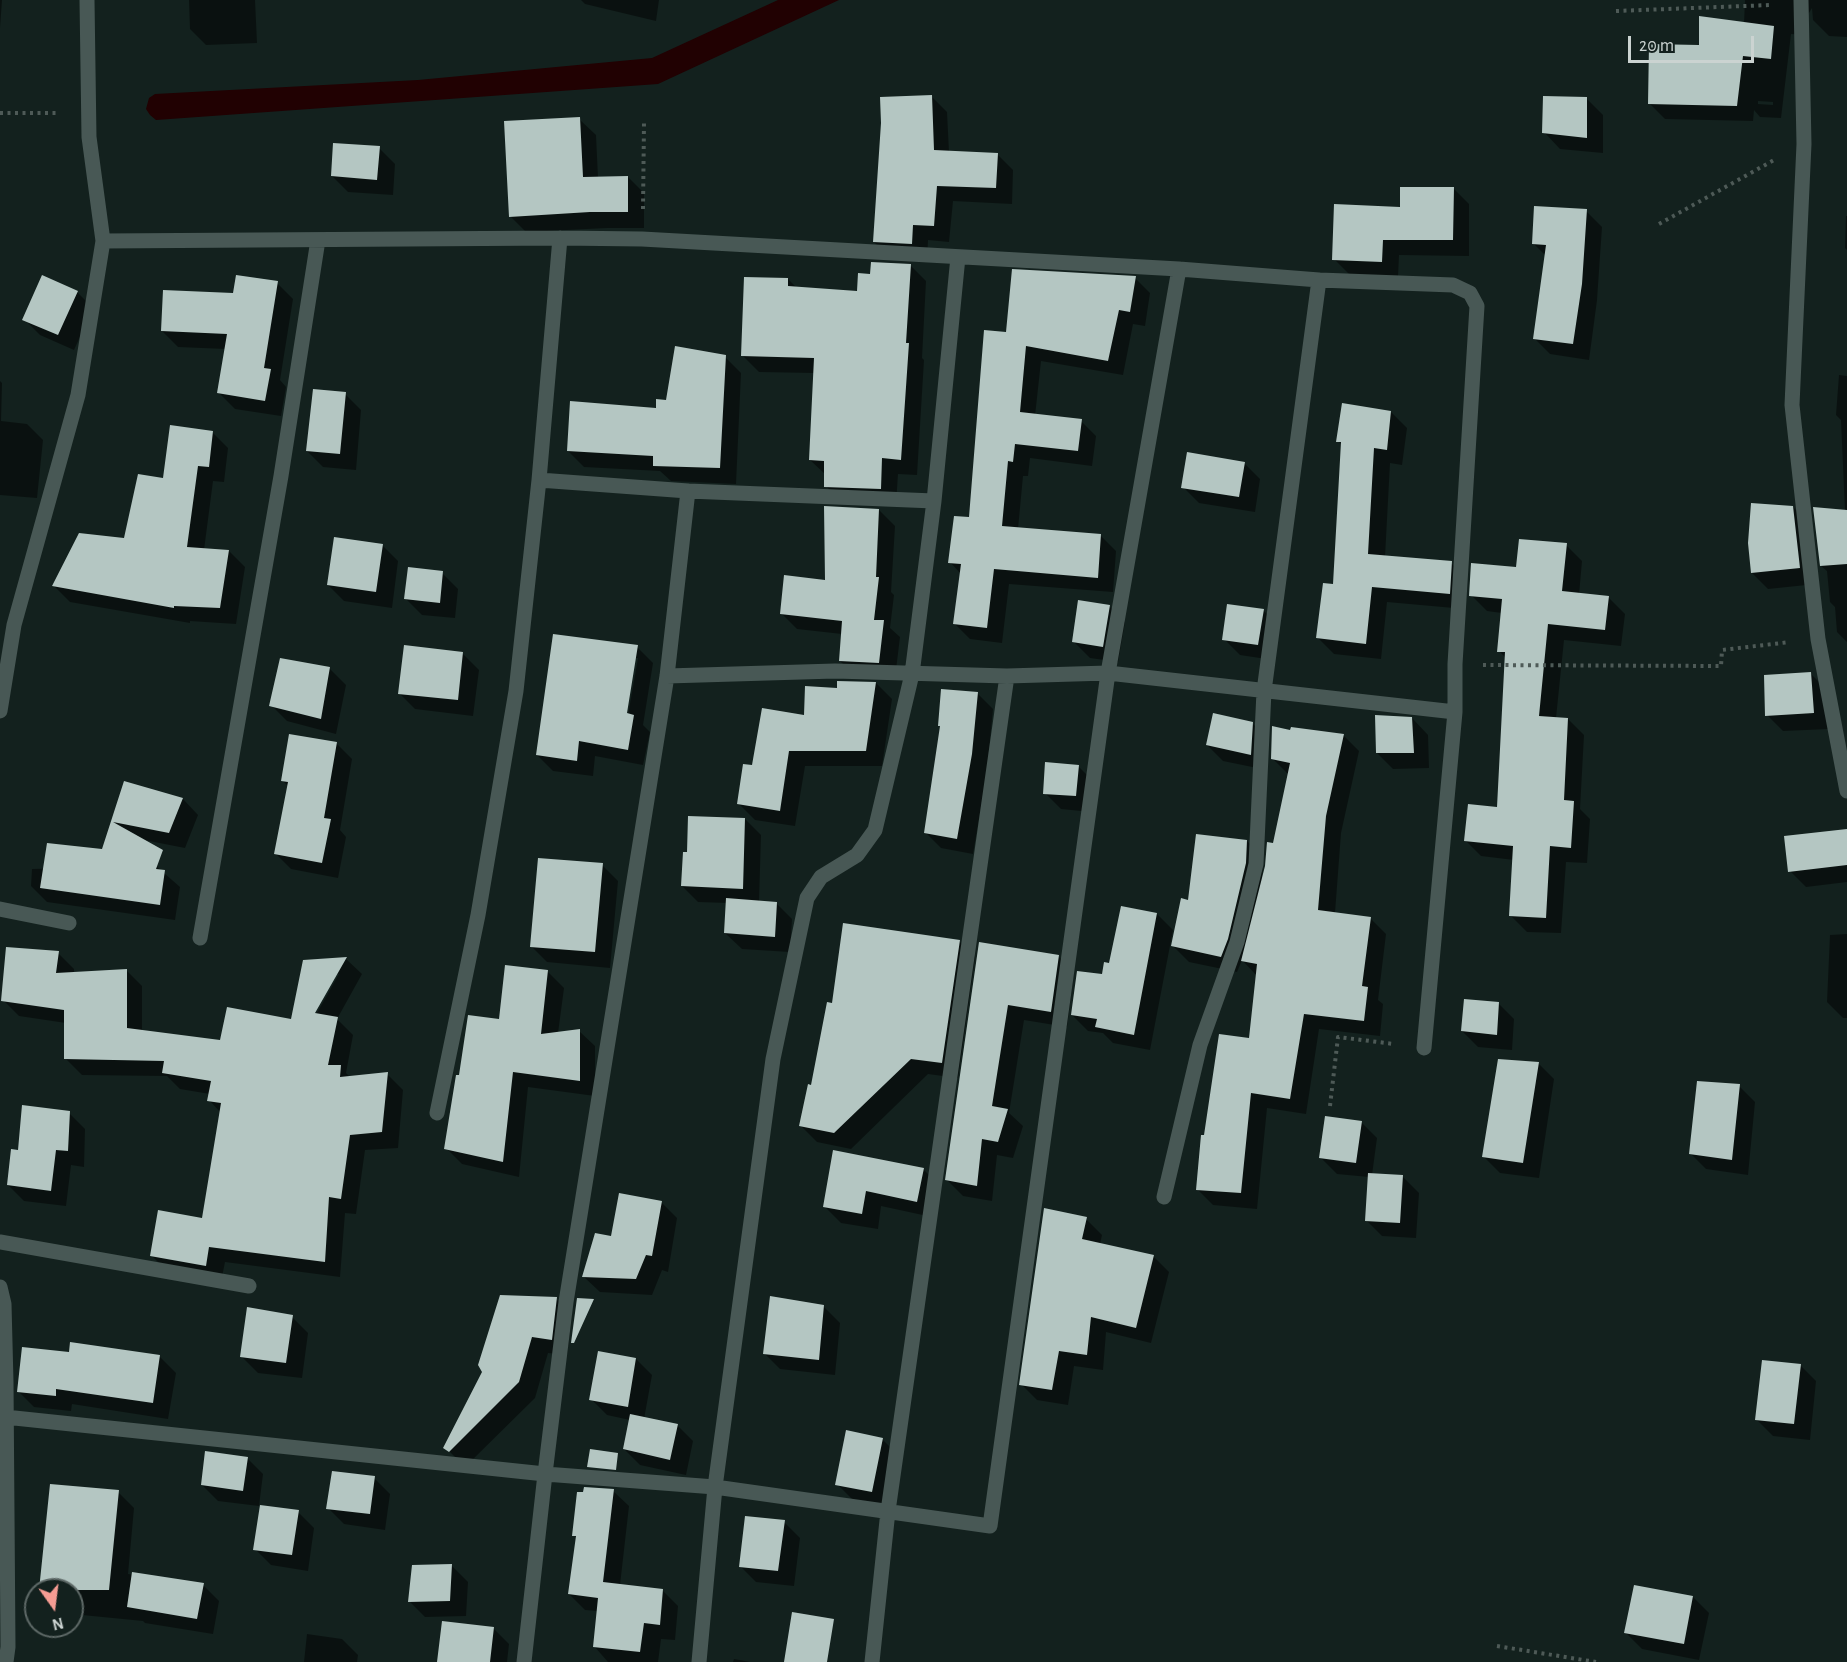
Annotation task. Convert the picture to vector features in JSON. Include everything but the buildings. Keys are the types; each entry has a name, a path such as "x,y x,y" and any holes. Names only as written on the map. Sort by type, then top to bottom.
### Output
{"street":[{"path":"0,711 14,625 78,395 104,241 87,114 87,0"},
{"path":"1802,2 1804,144 1792,405 1818,639 1847,791"},
{"path":"437,1113 478,915 516,691 539,480 560,238"},
{"path":"104,241 642,239 1179,269 1319,280 1453,285 1470,293 1477,306 1455,664 1455,712 1424,1048"},
{"path":"200,938 281,476 318,240"},
{"path":"699,1662 716,1487 773,1059 807,898 821,877 856,855 875,830 912,674 934,501 958,257"},
{"path":"5,1417 545,1474 716,1487 990,1526 1108,673 1179,269"},
{"path":"1164,1197 1200,1045 1237,942 1256,864 1264,691 1319,280"},
{"path":"539,480 688,491 934,501"},
{"path":"524,1662 568,1291 667,676 688,491"},
{"path":"667,676 835,671 1008,676 1108,673 1455,712"},
{"path":"872,1662 888,1511 1008,676"},
{"path":"0,909 69,923"},
{"path":"0,1242 249,1286"},
{"path":"0,1287 4,1304 8,1647 6,1662"}],"path":[{"path":"1616,11 1802,2"},
{"path":"0,113 87,114"},
{"path":"642,239 644,123"},
{"path":"1659,224 1804,144"},
{"path":"1455,664 1721,666 1722,650 1818,639"},
{"path":"1330,1106 1338,1037 1424,1048"},
{"path":"1497,1646 1596,1662"}],"shaded area":[{"path":"778,0 839,0 658,84 156,120 146,109 149,98 155,94 418,80 652,58"}]}
